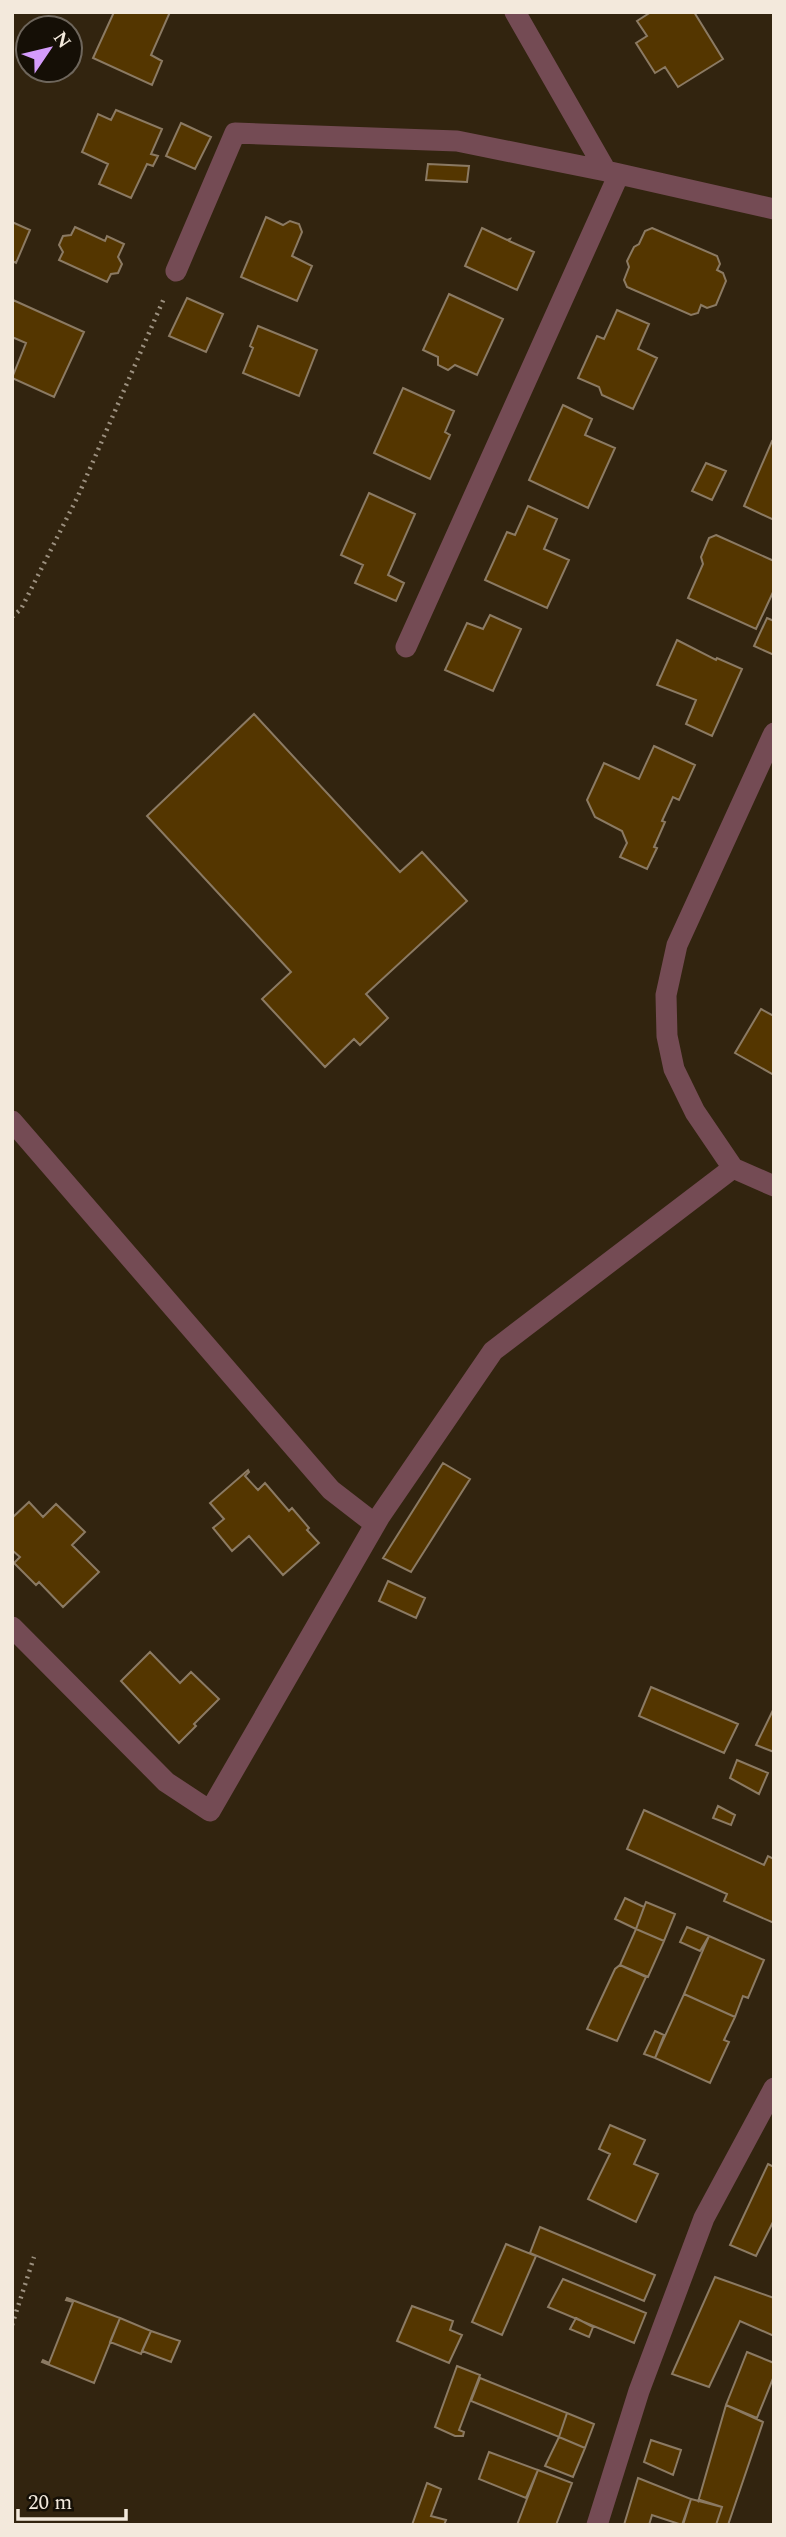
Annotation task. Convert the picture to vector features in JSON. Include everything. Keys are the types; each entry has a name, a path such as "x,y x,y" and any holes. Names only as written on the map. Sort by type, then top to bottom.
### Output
{"street":[{"path":"514,12 613,173"},
{"path":"176,271 235,133 457,141 774,209"},
{"path":"406,647 613,173"},
{"path":"774,733 677,945 666,995 667,1036 674,1069 695,1112 733,1168 774,1186"},
{"path":"12,1121 331,1490 375,1524"},
{"path":"12,1628 166,1782 210,1811 375,1524 493,1351 733,1168"},
{"path":"597,2525 639,2391 704,2218 774,2088"}],"path":[{"path":"12,617 21,609 78,496 176,271"},
{"path":"12,2325 34,2257"}],"building":[{"path":"114,12 170,12 151,55 162,61 152,85 93,58"},
{"path":"651,12 694,12 723,59 678,87 665,67 655,73 636,43 647,36 637,21"},
{"path":"116,110 162,129 151,154 158,156 153,166 147,164 131,198 99,184 108,164 82,152 98,114 111,120"},
{"path":"181,123 211,137 195,169 166,156"},
{"path":"428,164 469,166 467,182 426,180"},
{"path":"266,217 283,225 290,221 299,224 302,232 292,256 312,266 297,301 241,277"},
{"path":"12,222 30,230 16,263 12,261"},
{"path":"75,227 105,241 107,236 124,244 118,257 122,264 118,273 111,274 107,282 59,260 63,252 59,245 63,236 71,235"},
{"path":"482,228 534,252 517,290 465,266"},
{"path":"652,228 717,256 720,264 717,270 723,273 726,281 716,305 707,308 701,305 698,313 691,315 627,287 624,280 629,267 627,261 645,231"},
{"path":"449,294 503,319 477,375 455,365 448,370 438,365 438,357 423,350"},
{"path":"187,298 223,314 206,352 169,336"},
{"path":"13,300 84,332 54,397 12,378 26,343 12,337"},
{"path":"617,310 649,324 638,349 657,358 633,409 602,395 599,387 578,378 597,336 604,339"},
{"path":"258,326 317,350 299,396 243,373"},
{"path":"403,388 454,411 445,432 450,435 430,479 374,453"},
{"path":"563,405 592,419 585,435 615,448 588,508 529,480"},
{"path":"772,441 774,442 774,520 744,506"},
{"path":"706,463 726,471 712,500 692,491"},
{"path":"369,493 415,514 388,575 404,583 396,601 355,583 363,565 341,555"},
{"path":"528,506 557,519 544,549 569,560 547,608 485,580 507,532 515,535"},
{"path":"716,535 774,561 774,590 756,629 688,598 703,564 701,557 709,538"},
{"path":"490,615 521,629 493,691 445,670 467,623 483,629"},
{"path":"767,618 774,621 774,655 754,646"},
{"path":"677,640 716,660 717,658 742,669 712,736 686,724 696,700 657,685"},
{"path":"254,714 400,872 422,852 467,901 366,994 388,1018 360,1045 354,1039 325,1067 262,999 291,972 147,816"},
{"path":"654,746 695,765 679,800 673,797 662,821 665,822 654,847 657,848 647,869 620,857 627,843 622,831 595,817 587,800 604,763 639,779"},
{"path":"761,1009 774,1016 774,1075 735,1053"},
{"path":"443,1463 470,1479 411,1572 383,1558"},
{"path":"248,1470 245,1476 258,1490 265,1483 289,1511 292,1508 319,1543 283,1575 249,1536 232,1551 213,1528 224,1519 210,1503"},
{"path":"29,1502 43,1517 56,1504 85,1532 72,1545 99,1572 63,1607 39,1582 36,1585 14,1563 20,1557 12,1550 12,1518"},
{"path":"388,1581 425,1598 416,1618 379,1601"},
{"path":"150,1652 180,1683 191,1672 219,1699 179,1743 121,1681"},
{"path":"651,1687 738,1724 724,1753 639,1716"},
{"path":"774,1708 774,1752 756,1745"},
{"path":"737,1760 768,1773 759,1794 730,1778"},
{"path":"718,1806 735,1815 731,1825 713,1818"},
{"path":"644,1810 764,1865 768,1856 774,1859 774,1923 724,1901 727,1894 627,1849"},
{"path":"625,1898 644,1907 636,1929 615,1919"},
{"path":"646,1902 675,1914 664,1941 636,1929"},
{"path":"687,1927 709,1936 700,1951 680,1942"},
{"path":"636,1929 664,1941 648,1977 620,1965"},
{"path":"709,1936 764,1960 748,1998 743,1996 735,2017 684,1994"},
{"path":"620,1965 646,1977 617,2041 587,2029 615,1969"},
{"path":"684,1994 735,2017 724,2040 729,2042 710,2083 655,2058"},
{"path":"655,2031 664,2035 655,2058 644,2054"},
{"path":"610,2125 645,2140 634,2164 658,2174 636,2222 588,2199 610,2154 599,2149"},
{"path":"768,2164 774,2167 774,2220 756,2256 730,2245"},
{"path":"540,2227 655,2275 644,2301 530,2253"},
{"path":"506,2244 536,2256 502,2335 472,2322"},
{"path":"715,2277 774,2298 774,2336 740,2321 709,2387 672,2374"},
{"path":"563,2279 646,2313 634,2343 548,2307"},
{"path":"67,2298 120,2318 94,2383 42,2362 43,2360 49,2363 73,2302 66,2300"},
{"path":"412,2306 453,2321 450,2330 462,2335 449,2363 397,2341"},
{"path":"120,2318 151,2331 141,2354 110,2342"},
{"path":"576,2318 593,2327 589,2337 570,2329"},
{"path":"151,2331 180,2341 171,2362 142,2351"},
{"path":"747,2352 774,2363 774,2376 757,2418 726,2405"},
{"path":"457,2366 480,2375 459,2430 464,2432 463,2436 455,2436 435,2427"},
{"path":"480,2378 567,2413 559,2437 471,2401"},
{"path":"726,2405 763,2422 728,2525 716,2525 722,2507 700,2500 698,2502"},
{"path":"567,2413 594,2424 585,2448 559,2437"},
{"path":"559,2437 585,2448 573,2477 545,2466"},
{"path":"651,2440 681,2450 673,2475 644,2462"},
{"path":"489,2452 538,2470 526,2498 479,2479"},
{"path":"538,2470 572,2483 556,2525 517,2525"},
{"path":"638,2478 691,2499 682,2525 652,2515 649,2525 624,2525"},
{"path":"427,2483 441,2489 431,2516 446,2520 444,2525 412,2525"},
{"path":"691,2499 722,2507 716,2525 683,2525"}]}
